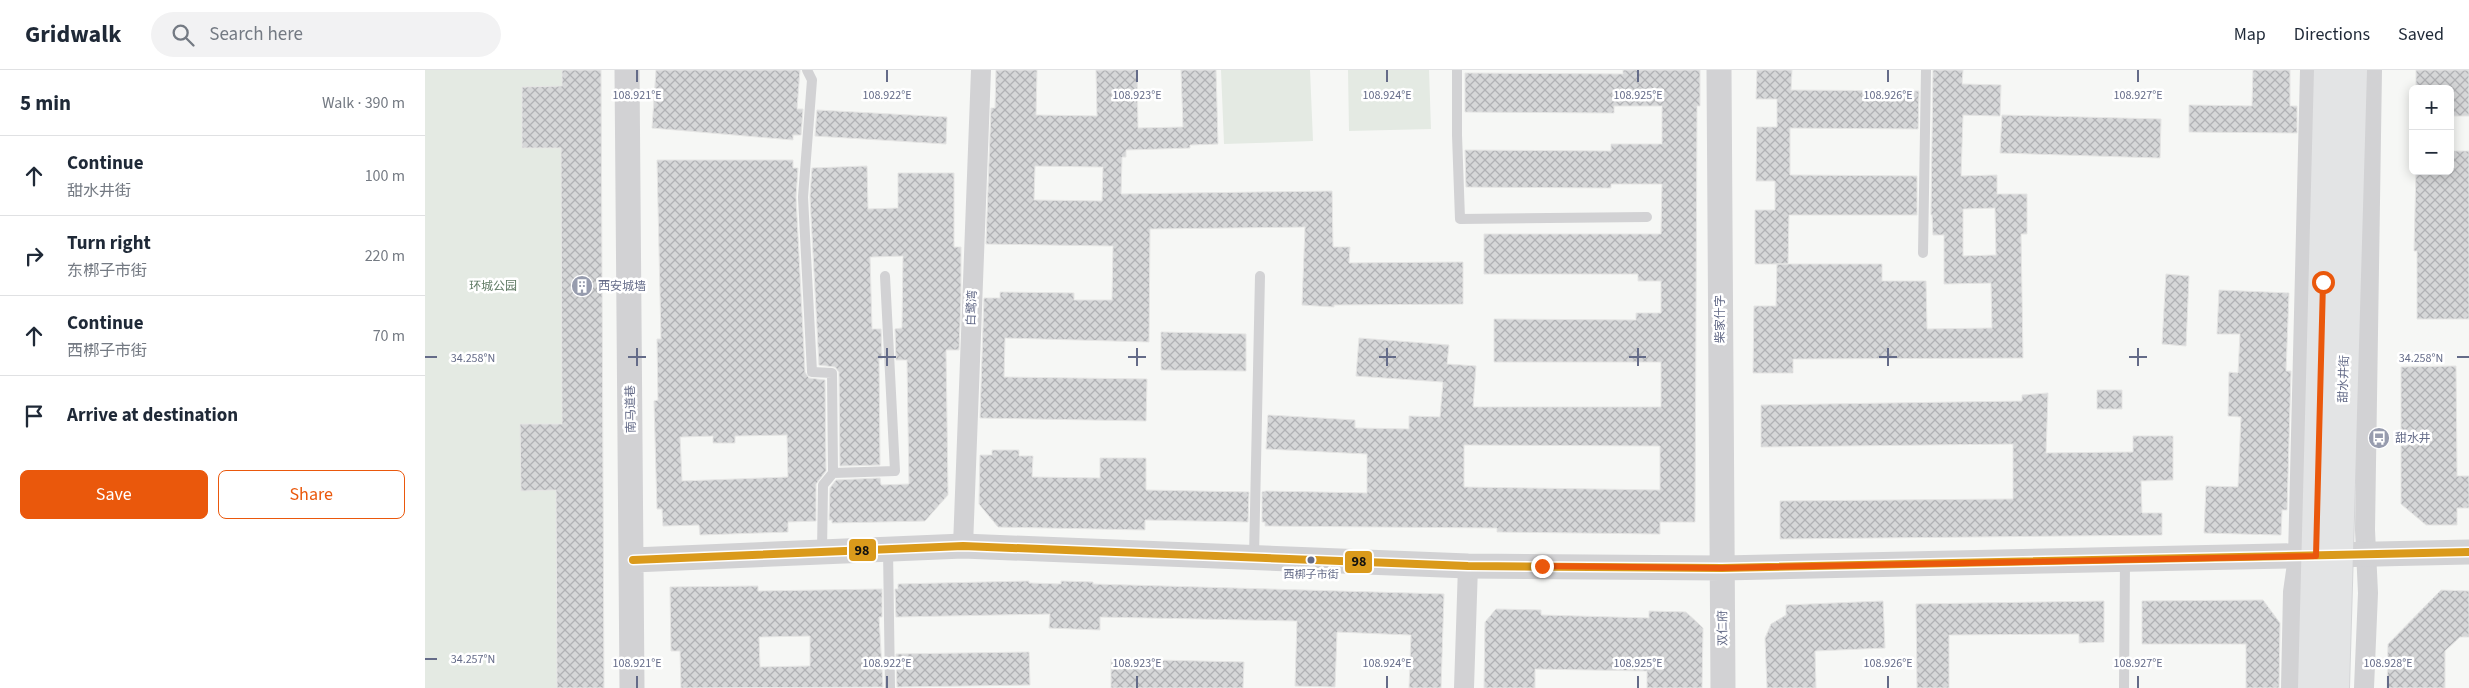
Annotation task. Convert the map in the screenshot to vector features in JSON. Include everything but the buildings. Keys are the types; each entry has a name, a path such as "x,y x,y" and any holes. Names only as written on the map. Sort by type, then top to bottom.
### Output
{"main road":[{"name":"甜水井街","path":"2312,688 2318,556 2328,70"},
{"name":"甜水井街","path":"2335,688 2318,556 2353,70"}],"street":[{"name":"南马道巷","path":"627,70 633,560 632,688"},
{"name":"白鹭湾","path":"963,546 981,70"},
{"name":"柴家什字","path":"1719,70 1722,568"},
{"path":"2291,688 2293,592 2318,556 2310,70"},
{"path":"2365,688 2368,592 2366,555 2372,70"},
{"path":"633,560 963,546 1467,566 1722,568 2469,552"},
{"path":"1464,688 1467,566"},
{"name":"双仁府","path":"1722,568 1723,688"}],"lane":[{"path":"807,70 812,80 803,198 812,362 813,372 832,373 833,474 823,485 823,552"},
{"path":"1457,70 1460,219 1647,217"},
{"path":"1923,253 1926,70"},
{"path":"833,474 895,471 885,276"},
{"path":"1254,557 1260,276"},
{"path":"887,549 890,688"},
{"path":"2124,688 2125,560"}],"green space":[{"name":"环城公园","path":"425,70 562,70 562,86 522,87 523,148 561,148 562,424 520,424 521,490 556,490 557,688 425,688"},
{"path":"1221,70 1310,70 1313,141 1224,144"},
{"path":"1348,70 1429,70 1431,129 1349,131"}],"transit line":[{"name":"98","path":"633,560 963,546 1468,566 1722,568 2469,552"}],"place":[{"name":"西安城墙","path":"582,286"},
{"name":"甜水井","path":"2379,438"},
{"name":"西梆子市街","path":"1311,560"}],"route":[{"path":"1542,566 1722,568 2316,556 2323,282"}]}
